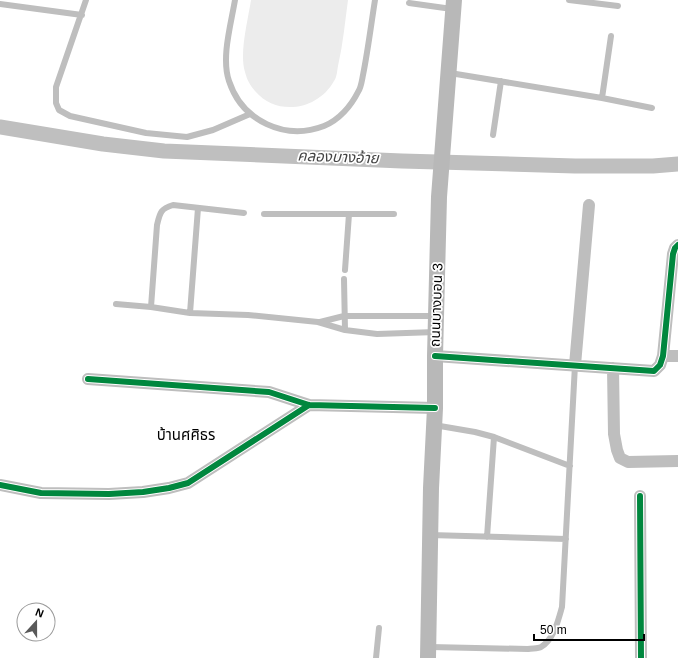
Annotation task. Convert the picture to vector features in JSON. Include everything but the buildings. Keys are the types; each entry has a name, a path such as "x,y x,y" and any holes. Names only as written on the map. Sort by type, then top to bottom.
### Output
{"main road":[{"name":"ถนนบางบอน 3","path":"428,653 439,197 453,5"}],"street":[{"path":"575,365 589,205"},
{"path":"435,356 654,371 660,365 663,356 673,254 678,245"},
{"path":"663,356 678,356"},
{"path":"613,368 614,434 616,450 620,458 628,462 678,461"},
{"path":"88,378 269,392 309,405 435,408"},
{"path":"0,485 41,493 110,494 143,492 188,483 309,405"},
{"path":"640,496 641,658"}],"lane":[{"path":"86,0 56,87 56,103 59,110 70,116 146,133 188,137 213,130 250,114"},
{"path":"235,0 226,58 228,80 235,97 250,114 263,123 284,130 302,131 325,125 344,113 359,91 365,66 375,0"},
{"path":"569,0 618,6"},
{"path":"409,3 453,5"},
{"path":"0,4 82,14"},
{"path":"602,98 611,36"},
{"path":"448,72 652,108"},
{"path":"492,135 501,81"},
{"path":"151,307 157,225 160,212 173,205 244,213"},
{"path":"190,313 198,208"},
{"path":"264,214 394,214"},
{"path":"345,270 349,214"},
{"path":"344,279 345,330"},
{"path":"116,304 151,307 190,313 248,315 318,322 345,330 377,334 436,332"},
{"path":"318,322 344,316 436,316"},
{"path":"428,653 528,649 540,647 549,639 556,628 562,607 575,365"},
{"path":"434,425 494,437 570,466"},
{"path":"487,537 494,437"},
{"path":"430,535 566,539"},
{"path":"376,658 379,628"}],"shaded area":[{"path":"251,0 348,0 343,41 336,76 327,91 318,98 308,104 297,107 285,107 264,99 252,87 243,64 243,46"}],"waterway":[{"name":"คลองบางอ้าย","path":"0,127 103,144 164,151 402,161 575,166 653,166 678,164"}],"cycle path":[{"path":"435,356 654,371 660,365 663,356 673,254 678,245"},
{"path":"88,379 269,392 309,405 435,408"},
{"path":"0,485 41,493 109,494 143,492 169,488 188,483 309,405"},
{"path":"640,496 641,658"}],"district":[{"name":"บ้านศศิธร","path":"186,435"}]}
